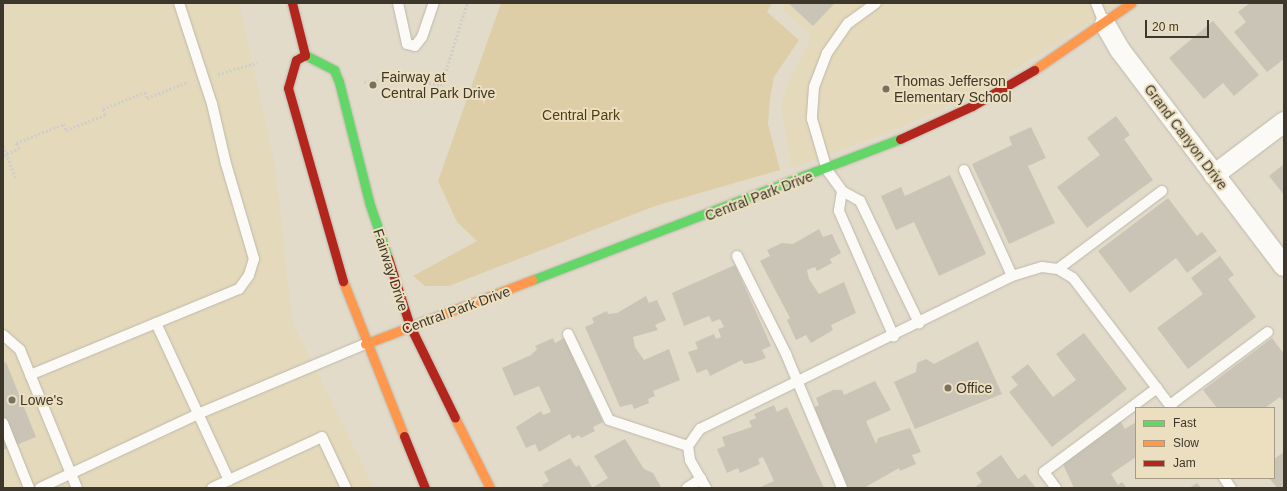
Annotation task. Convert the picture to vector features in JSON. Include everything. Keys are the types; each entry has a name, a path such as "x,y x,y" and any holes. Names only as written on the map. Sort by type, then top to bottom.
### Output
{"main road":[{"path":"292,3 305,55 296,60 288,88 318,202 365,344 425,488"},
{"name":"Central Park Drive","path":"365,344 827,170 972,106 1105,24 1132,3"},
{"name":"Fairway Drive","path":"305,55 334,70 339,82 370,205 410,326 490,488"}],"street":[{"name":"Grand Canyon Drive","path":"1105,24 1120,50 1284,266"},
{"path":"1214,175 1284,122"}],"lane":[{"path":"30,375 239,289 254,259 226,164 212,104 179,3"},
{"path":"398,3 407,44 415,46 422,38 434,3"},
{"path":"876,3 848,23 827,53 814,87 812,119 827,170 842,191 860,201 919,323"},
{"name":"Grand Canyon Drive","path":"1096,3 1105,24"},
{"path":"964,170 1012,276"},
{"path":"842,191 839,211 894,337"},
{"path":"1058,268 1162,191"},
{"path":"737,256 786,354 796,384 842,488"},
{"path":"706,488 690,460 688,446 700,429 894,337 1012,276 1042,267 1058,268 1072,278 1171,407 1268,332"},
{"path":"156,323 229,480"},
{"path":"568,334 609,420 688,446"},
{"path":"3,335 20,350 70,473 78,488"},
{"path":"40,488 198,414 365,344"},
{"path":"1056,488 1044,472 1157,388"},
{"path":"3,423 29,488"},
{"path":"212,488 322,437 346,488"},
{"path":"687,488 701,479"},
{"path":"1225,479 1232,488"}],"path":[{"path":"364,82 406,77 441,86 467,3"},
{"path":"218,74 257,63"},
{"path":"5,155 19,149 16,142 64,124 66,130 105,115 103,109 145,92 147,98 190,81"},
{"path":"3,146 5,155 16,179"}],"shaded area":[{"path":"3,3 239,3 275,166 292,321 374,488 3,488"},
{"name":"Thomas Jefferson Elementary School","path":"785,3 1120,3 977,93 894,130 792,168 781,108 787,85 812,36 782,9"}],"green space":[{"name":"Central Park","path":"501,3 772,3 767,12 799,40 774,77 770,98 768,124 780,170 655,206 449,286 425,286 413,276 477,241 457,222 438,181"}],"building":[{"path":"788,3 835,3 813,26"},
{"path":"1250,3 1284,3 1284,59 1267,72 1234,32 1246,22 1238,12"},
{"path":"1213,21 1259,75 1234,96 1223,83 1204,99 1169,58"},
{"path":"1116,116 1130,135 1124,139 1153,180 1087,228 1057,187 1100,155 1087,138"},
{"path":"1031,127 1046,158 1028,166 1055,223 1009,244 972,164 1012,145 1009,137"},
{"path":"1284,164 1284,195 1269,176"},
{"path":"950,175 986,254 939,276 914,222 896,230 881,196 901,187 905,196"},
{"path":"1168,198 1197,236 1202,232 1217,251 1187,273 1176,258 1130,293 1098,251"},
{"path":"819,229 823,237 832,234 841,253 830,259 832,263 817,271 815,267 807,270 809,279 819,294 844,282 856,313 831,325 833,330 811,343 806,335 796,340 787,320 790,318 760,261 770,256 767,250 782,243 793,244"},
{"path":"1220,256 1234,275 1228,279 1256,317 1188,369 1157,328 1203,294 1191,278"},
{"path":"735,265 771,346 762,350 766,358 744,364 742,360 710,376 707,369 697,373 688,352 698,349 695,342 714,334 716,339 721,337 718,329 724,327 720,319 712,322 709,316 684,326 672,293"},
{"path":"646,296 649,303 657,300 666,320 655,325 658,330 633,337 635,347 644,360 669,349 680,380 653,391 655,396 648,399 649,403 634,409 632,404 620,407 585,327 594,323 592,318 607,311 608,314 617,313"},
{"path":"1084,333 1127,389 1052,447 1009,392 1018,385 1011,377 1028,364 1053,397 1076,380 1056,354"},
{"path":"553,338 555,343 564,338 603,422 593,427 595,431 581,438 579,435 572,439 570,434 539,452 535,444 526,448 516,427 541,411 543,415 551,412 539,386 514,396 502,368 531,355 537,349 535,346"},
{"path":"1272,338 1284,354 1284,402 1280,397 1266,407 1216,407 1203,390"},
{"name":"Office","path":"978,341 1002,394 915,429 894,382 916,372 917,363 926,359 934,364"},
{"name":"Lowe's","path":"6,362 36,437 3,450 3,363"},
{"path":"875,381 891,410 866,421 876,444 878,438 910,428 921,452 912,455 916,464 900,471 899,468 864,488 845,488 811,409 819,405 816,398 833,390 842,390 844,395"},
{"path":"774,405 777,412 787,407 824,488 758,488 774,481 763,457 758,459 760,464 740,473 738,468 727,473 717,449 725,446 722,437 752,427 749,421 756,418 754,414"},
{"path":"1119,419 1125,429 1135,423 1135,458 1111,474 1118,485 1122,482 1127,488 1074,488 1061,460"},
{"path":"625,439 644,469 653,473 661,487 592,488 608,478 594,456"},
{"path":"1284,452 1284,488 1277,488 1270,479 1275,479 1275,458"},
{"path":"1001,455 1018,479 1025,474 1036,488 974,488 982,482 976,473"},
{"path":"570,458 576,467 579,465 592,487 544,488 542,485 549,481 544,472"},
{"path":"1197,483 1201,488 1189,488"}],"traffic: fast":[{"path":"305,55 334,70 339,82 370,205 388,258"},
{"path":"532,280 900,139"}],"traffic: slow":[{"path":"1034,70 1131,3"},
{"path":"365,344 532,280"},
{"path":"343,281 404,436"},
{"path":"455,418 490,488"}],"traffic: jam":[{"path":"292,3 305,55"},
{"path":"305,55 296,60 288,88 343,281"},
{"path":"900,139 972,106 1034,70"},
{"path":"388,258 410,326 455,418"},
{"path":"404,436 425,488"}],"place":[{"name":"Fairway at Central Park Drive","path":"373,85"},
{"name":"Thomas Jefferson Elementary School","path":"886,89"},
{"name":"Office","path":"948,388"},
{"name":"Lowe's","path":"12,400"}]}
